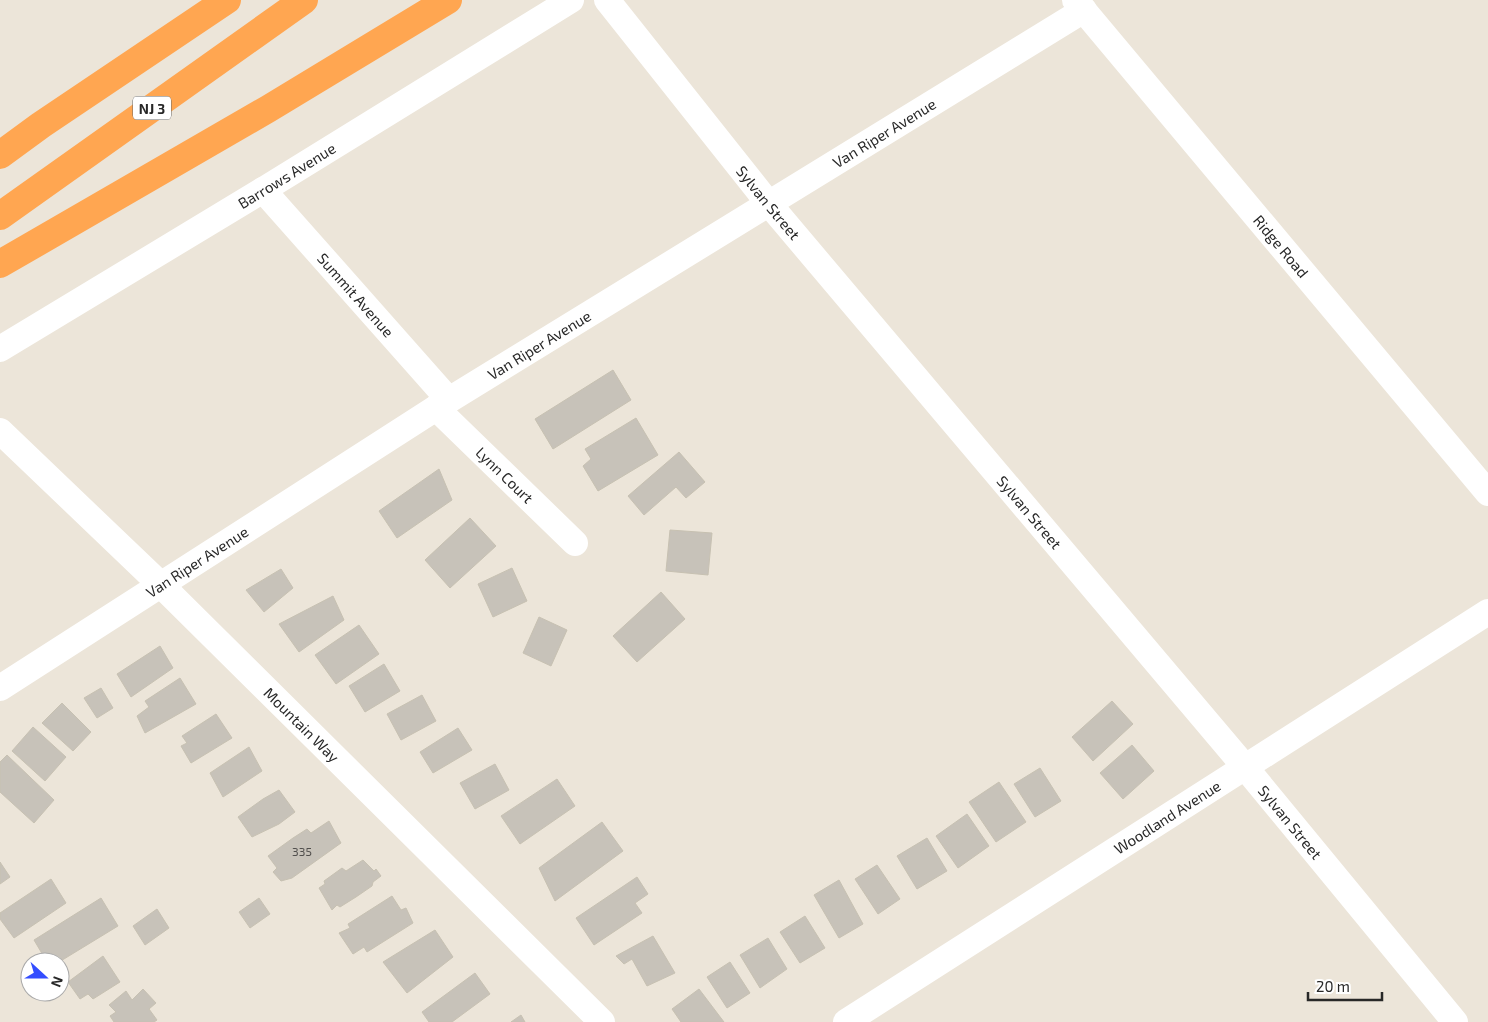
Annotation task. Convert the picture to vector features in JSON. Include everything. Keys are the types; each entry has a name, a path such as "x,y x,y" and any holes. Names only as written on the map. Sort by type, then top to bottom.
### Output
{"highway":[{"path":"0,155 41,125 227,0"},
{"name":"NJ 3","path":"0,216 304,0"},
{"path":"0,264 268,109 448,0"}],"street":[{"name":"Barrows Avenue","path":"0,349 571,0"},
{"name":"Sylvan Street","path":"607,0 768,204 1244,766 1455,1022"},
{"name":"Van Riper Avenue","path":"0,688 442,404 768,204 1080,5"},
{"name":"Ridge Road","path":"1080,5 1488,493"},
{"name":"Summit Avenue","path":"263,190 442,404"},
{"name":"Lynn Court","path":"442,404 575,543"},
{"name":"Mountain Way","path":"0,431 160,584 602,1022"},
{"name":"Woodland Avenue","path":"846,1022 1244,766 1488,612"}],"building":[{"path":"613,370 631,400 553,449 535,419"},
{"path":"636,418 658,455 598,491 583,466 591,459 585,449"},
{"path":"679,452 705,482 686,498 676,487 644,515 628,496"},
{"path":"439,469 452,500 397,538 379,511"},
{"path":"470,518 496,546 450,588 425,560"},
{"path":"670,530 712,533 708,575 666,571"},
{"path":"512,568 527,601 493,617 478,584"},
{"path":"281,569 293,588 264,612 246,590"},
{"path":"661,592 685,619 637,662 613,636"},
{"path":"333,596 344,620 299,652 279,624"},
{"path":"539,617 567,630 551,666 523,653"},
{"path":"359,625 379,654 336,684 315,655"},
{"path":"160,646 173,668 131,697 117,674"},
{"path":"384,664 400,691 365,712 349,686"},
{"path":"180,678 196,704 145,733 137,716 149,707 145,701"},
{"path":"101,688 113,708 97,718 84,698"},
{"path":"422,695 436,721 401,740 387,714"},
{"path":"1112,701 1133,724 1093,761 1072,737"},
{"path":"62,703 91,732 73,751 42,723"},
{"path":"216,714 232,738 191,763 181,746 187,743 182,736"},
{"path":"33,727 66,757 45,781 12,751"},
{"path":"458,728 472,750 433,773 420,752"},
{"path":"1132,745 1154,771 1123,799 1100,773"},
{"path":"249,747 262,771 223,797 210,773"},
{"path":"7,755 54,800 34,823 0,792 0,762"},
{"path":"495,764 509,790 475,809 460,783"},
{"path":"1040,768 1061,801 1035,817 1014,784"},
{"path":"557,779 575,806 520,844 501,816"},
{"path":"999,782 1026,822 996,842 969,802"},
{"path":"279,790 295,812 279,824 252,837 238,817"},
{"path":"967,814 989,846 958,868 936,836"},
{"path":"329,821 341,843 292,878 281,881 273,872 277,868 268,856 307,829 311,833"},
{"path":"602,822 623,851 555,901 539,868"},
{"path":"927,838 947,871 917,889 897,856"},
{"path":"363,860 374,871 376,869 381,876 373,882 372,886 340,907 337,905 332,910 319,888 325,884 324,881 342,868 346,871"},
{"path":"0,862 10,877 0,884"},
{"path":"877,865 900,899 878,914 855,879"},
{"path":"637,877 648,894 635,903 642,913 594,945 576,918"},
{"path":"51,879 66,903 14,938 0,919 0,913"},
{"path":"839,880 863,924 839,938 814,895"},
{"path":"392,896 401,910 406,908 413,923 367,952 364,947 353,954 339,933 350,928 348,924"},
{"path":"101,898 118,926 70,955 70,952 41,952 34,940"},
{"path":"259,898 270,914 250,928 239,912"},
{"path":"157,909 169,928 145,945 133,926"},
{"path":"805,916 825,948 800,963 780,932"},
{"path":"435,930 453,957 407,993 383,962"},
{"path":"653,936 675,973 647,986 632,959 624,964 616,956"},
{"path":"768,938 787,969 760,988 740,955"},
{"path":"103,956 120,982 93,999 88,994 80,999 70,985 70,981"},
{"path":"730,962 750,993 727,1008 707,977"},
{"path":"475,973 490,994 452,1022 429,1022 422,1012"},
{"path":"143,989 156,1003 149,1009 157,1020 154,1022 114,1022 110,1016 116,1012 109,1005 126,991 132,1000"},
{"path":"699,989 724,1022 681,1022 672,1009"},
{"path":"521,1015 525,1022 511,1022"}]}
